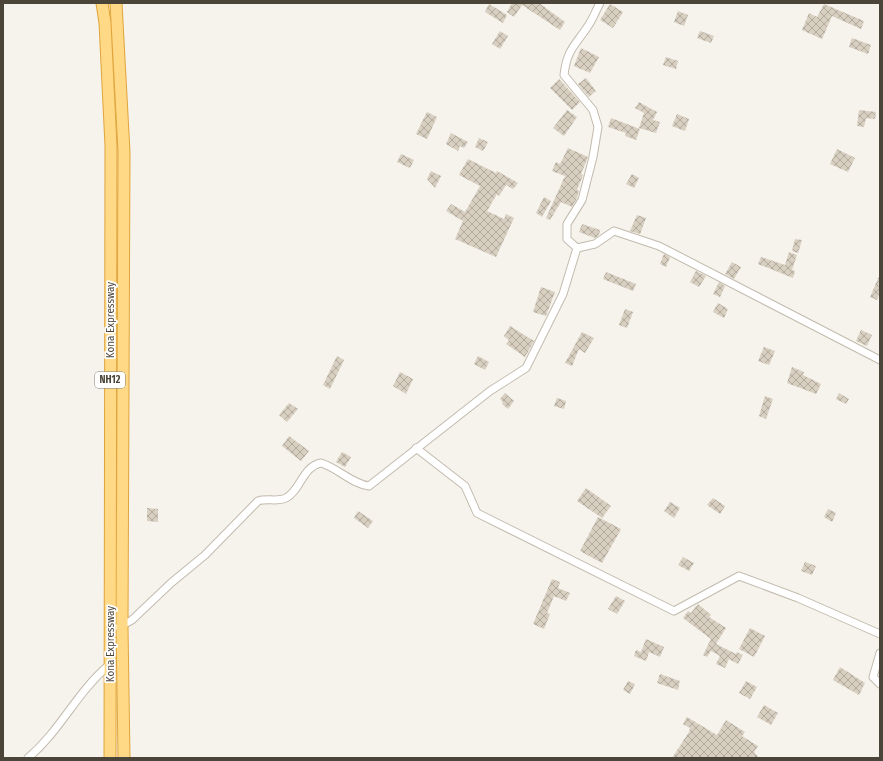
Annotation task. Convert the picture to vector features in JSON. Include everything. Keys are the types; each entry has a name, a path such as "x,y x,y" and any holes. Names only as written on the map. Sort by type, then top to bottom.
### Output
{"highway":[{"name":"Kona Expressway","path":"102,3 105,23 111,146 110,758"},
{"name":"Kona Expressway","path":"116,3 124,152 122,627 124,758"}],"street":[{"path":"577,248 567,239 567,224 582,200 593,157 598,127 593,110 564,75 566,59 573,44 588,26 600,3"},
{"path":"577,248 595,244 614,231 659,246 880,360"},
{"path":"110,627 122,627 132,620 171,583 205,555 253,504 264,499 286,498 314,466 321,463 358,483 369,486 490,391 526,368 563,294 577,248"},
{"path":"416,448 465,486 477,513 674,611 739,576 798,598 880,634"},
{"path":"880,653 873,677 880,684"},
{"path":"28,758 48,740 86,687 110,665"}],"building":[{"path":"512,3 539,3 565,22 560,30 522,5 514,17 507,12"},
{"path":"489,4 507,15 503,23 485,12"},
{"path":"610,4 623,12 613,28 600,20"},
{"path":"824,4 864,21 861,29 832,16 822,39 802,30 809,13 817,17"},
{"path":"678,11 688,15 684,26 674,22"},
{"path":"500,31 508,36 500,49 492,44"},
{"path":"700,31 714,36 711,43 697,38"},
{"path":"852,38 871,45 868,54 849,47"},
{"path":"581,48 599,57 590,73 574,66"},
{"path":"666,57 678,61 676,69 663,65"},
{"path":"586,78 596,91 589,97 578,84"},
{"path":"559,79 580,102 572,110 550,88"},
{"path":"639,102 657,112 653,120 660,122 656,133 639,128 644,113 635,108"},
{"path":"567,110 577,117 564,136 553,128"},
{"path":"859,110 876,112 875,119 866,118 864,127 857,126"},
{"path":"427,112 437,117 427,139 416,134"},
{"path":"677,114 689,119 685,131 672,126"},
{"path":"611,118 640,129 636,140 625,136 626,133 608,127"},
{"path":"451,133 468,142 464,148 460,146 458,151 446,144"},
{"path":"479,138 488,142 483,151 475,147"},
{"path":"568,148 588,157 581,174 583,175 577,190 579,191 577,198 572,207 561,202 550,220 546,218 565,176 552,171 556,162 560,164"},
{"path":"837,149 855,158 848,172 830,164"},
{"path":"401,154 414,160 410,168 397,162"},
{"path":"468,159 496,173 497,171 518,183 513,189 506,185 499,196 497,194 487,211 504,219 506,214 514,218 496,257 455,239 463,221 446,211 451,204 465,212 480,186 459,175"},
{"path":"431,171 441,176 435,188 427,179"},
{"path":"632,174 639,178 634,188 626,184"},
{"path":"544,197 551,201 542,217 536,213"},
{"path":"637,215 646,218 640,234 630,231"},
{"path":"582,224 600,230 599,235 595,238 579,232"},
{"path":"795,239 802,240 798,253 792,251"},
{"path":"789,252 797,255 792,270 795,271 793,278 758,264 761,257 785,265"},
{"path":"664,254 670,257 666,267 660,264"},
{"path":"732,262 741,267 734,279 725,274"},
{"path":"696,271 706,276 699,287 690,282"},
{"path":"606,272 636,284 633,291 603,279"},
{"path":"880,274 880,292 877,300 870,297"},
{"path":"719,282 725,286 720,297 713,294"},
{"path":"541,287 555,292 546,316 533,312"},
{"path":"718,303 728,309 724,318 713,312"},
{"path":"625,309 633,312 627,328 619,325"},
{"path":"510,326 534,341 525,357 506,344 509,340 504,336"},
{"path":"861,330 872,335 867,346 856,341"},
{"path":"582,332 594,338 585,353 579,349 572,366 565,363"},
{"path":"764,347 775,351 769,365 758,361"},
{"path":"337,356 344,360 330,389 323,385"},
{"path":"478,356 489,362 485,370 474,364"},
{"path":"792,367 804,372 803,375 821,384 816,394 787,383"},
{"path":"400,372 413,379 406,394 393,386"},
{"path":"505,393 514,401 508,409 502,404 503,402 500,399"},
{"path":"839,393 849,399 846,404 836,399"},
{"path":"765,396 773,399 766,419 759,416"},
{"path":"557,398 566,401 564,409 554,406"},
{"path":"289,403 298,409 287,422 279,415"},
{"path":"289,436 309,451 301,461 282,446"},
{"path":"342,452 351,457 345,467 336,462"},
{"path":"586,488 611,506 602,518 577,501"},
{"path":"713,498 725,506 720,514 707,505"},
{"path":"670,502 680,508 674,518 664,511"},
{"path":"147,508 158,509 158,522 147,521"},
{"path":"828,509 836,513 832,522 824,517"},
{"path":"358,511 373,521 368,528 354,518"},
{"path":"598,517 621,529 602,563 580,551"},
{"path":"683,557 694,563 689,571 678,565"},
{"path":"805,562 816,566 812,575 801,571"},
{"path":"552,579 560,582 558,588 570,593 566,601 554,596 547,613 550,614 544,629 533,624"},
{"path":"616,596 625,601 617,614 608,609"},
{"path":"698,604 711,615 709,617 726,628 716,644 736,654 737,652 743,655 738,664 729,659 725,668 716,664 720,656 711,651 707,657 703,655 711,639 683,618 688,611 691,613"},
{"path":"750,628 765,636 754,657 739,649"},
{"path":"646,639 664,647 660,657 649,652 646,661 634,656 636,650 641,652"},
{"path":"840,667 865,683 859,695 833,680"},
{"path":"660,674 680,681 678,690 657,683"},
{"path":"628,681 635,684 630,694 623,690"},
{"path":"746,681 757,687 750,699 739,693"},
{"path":"764,705 778,713 771,725 757,717"},
{"path":"687,717 717,735 726,720 745,732 742,736 758,746 754,752 759,758 672,758 689,732 690,728 683,724"}]}
